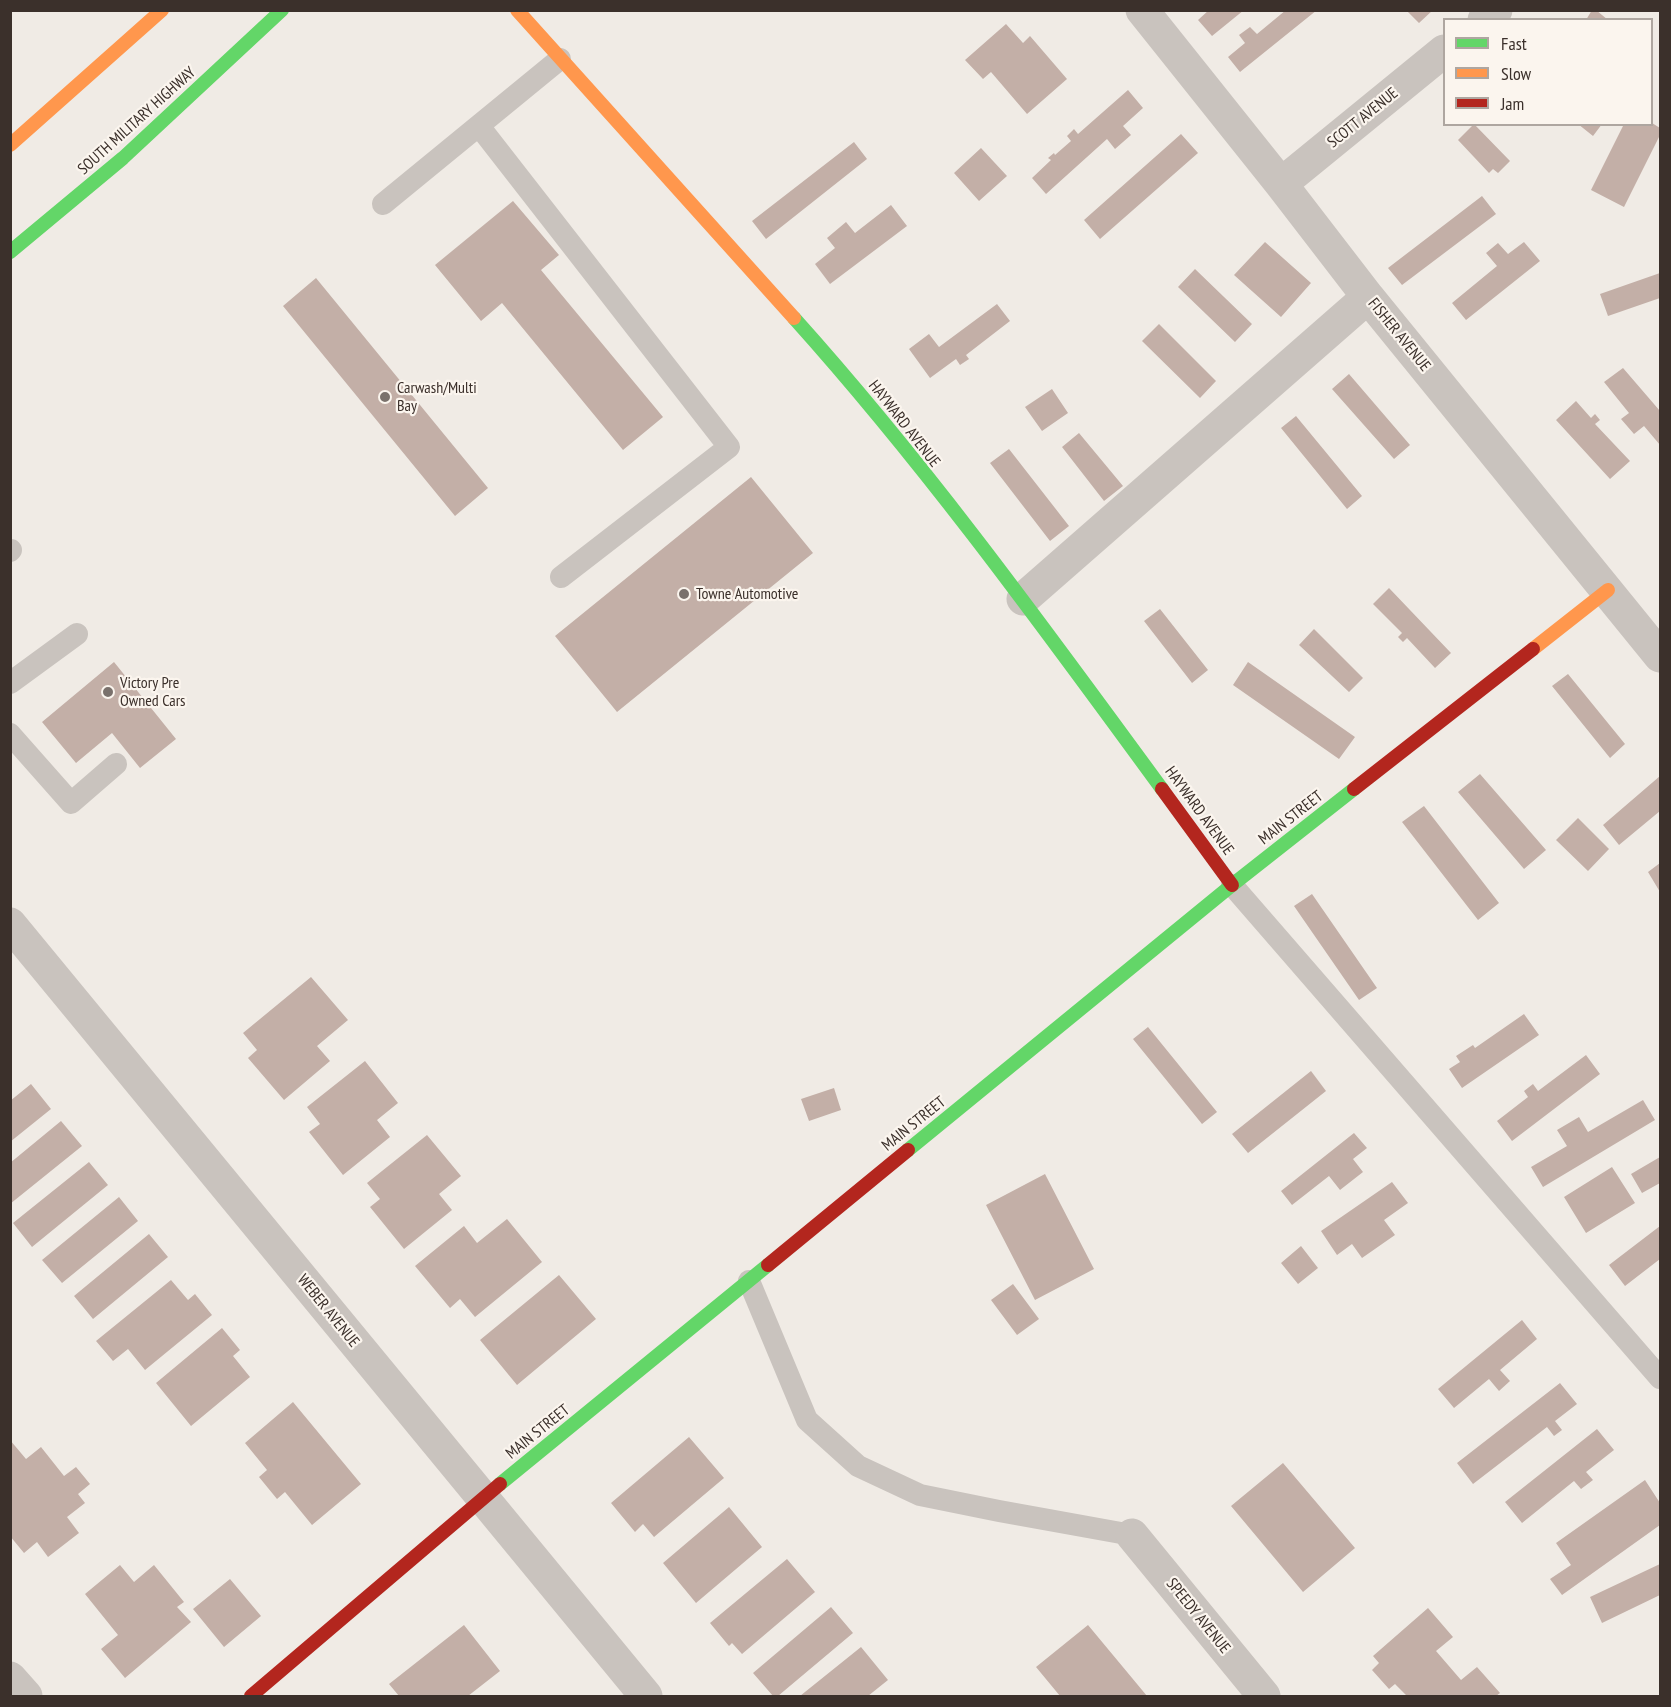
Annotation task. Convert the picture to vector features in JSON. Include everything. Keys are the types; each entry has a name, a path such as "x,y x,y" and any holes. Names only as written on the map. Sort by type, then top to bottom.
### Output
{"street":[{"path":"10,145 162,10"},
{"name":"SOUTH MILITARY HIGHWAY","path":"10,252 123,158 282,10"},
{"name":"HAYWARD AVENUE","path":"517,10 846,376 1023,599 1232,885"},
{"name":"FISHER AVENUE","path":"1142,10 1368,297 1660,656"},
{"name":"SCOTT AVENUE","path":"1281,184 1443,52"},
{"path":"1023,599 1368,297"},
{"name":"MAIN STREET","path":"251,1696 482,1499 1232,885 1608,590"},
{"name":"WEBER AVENUE","path":"10,924 646,1696"},
{"name":"SPEEDY AVENUE","path":"1132,1535 1264,1696"},
{"path":"10,1678 26,1696"}],"lane":[{"path":"383,204 560,59"},
{"path":"478,126 729,447 561,577"},
{"path":"10,683 77,634"},
{"path":"10,734 71,803 116,764"},
{"path":"1232,885 1660,1378"},
{"path":"749,1281 807,1420 858,1466 920,1495 1132,1535"}],"building":[{"path":"1209,10 1244,10 1212,36 1198,20"},
{"path":"1286,10 1317,10 1240,72 1228,57 1245,43 1239,35 1250,27 1257,34"},
{"path":"1406,10 1433,10 1419,23"},
{"path":"1592,10 1596,10 1606,18 1587,18"},
{"path":"1006,24 1023,43 1030,36 1067,79 1027,114 991,72 983,79 965,60"},
{"path":"1128,90 1143,108 1123,126 1131,135 1115,149 1107,139 1046,194 1032,178 1051,160 1048,158 1071,141 1067,136 1074,129 1078,134"},
{"path":"1653,124 1660,128 1660,135 1624,207 1591,190 1623,126 1653,126"},
{"path":"1472,126 1476,126 1510,161 1498,173 1493,169 1489,173 1458,140"},
{"path":"1580,126 1600,126 1593,136"},
{"path":"1181,134 1198,153 1100,239 1084,220"},
{"path":"854,142 867,159 766,239 752,221"},
{"path":"981,148 1007,176 979,201 954,173"},
{"path":"1482,196 1496,214 1402,285 1388,268"},
{"path":"513,201 559,255 541,270 663,417 623,450 502,303 481,321 435,265"},
{"path":"891,205 907,226 830,284 815,264 835,248 827,238 846,222 855,233"},
{"path":"1265,242 1311,283 1281,317 1234,275"},
{"path":"1524,242 1540,261 1466,320 1452,303 1497,266 1486,253 1498,243 1508,254"},
{"path":"1195,269 1252,324 1235,342 1178,287"},
{"path":"1660,273 1660,298 1608,316 1600,294"},
{"name":"Carwash/Multi Bay","path":"316,278 488,488 455,516 283,306"},
{"path":"997,304 1010,321 966,355 969,359 960,365 956,359 930,378 909,349 929,334 939,347"},
{"path":"1159,324 1216,381 1200,398 1142,341"},
{"path":"1623,368 1660,411 1660,445 1644,426 1634,434 1621,419 1629,413 1604,382"},
{"path":"1349,374 1410,445 1394,459 1332,389"},
{"path":"1052,389 1068,413 1042,431 1025,407"},
{"path":"1576,401 1591,418 1595,414 1600,420 1595,424 1630,461 1610,479 1556,420"},
{"path":"1296,416 1362,496 1347,509 1281,428"},
{"path":"1079,433 1123,486 1104,501 1062,447"},
{"path":"1009,449 1069,526 1050,541 990,463"},
{"name":"Towne Automotive","path":"751,477 813,553 617,712 555,636"},
{"path":"1389,588 1451,653 1435,668 1407,638 1403,642 1398,637 1402,633 1373,604"},
{"path":"1160,609 1208,670 1192,683 1144,621"},
{"path":"1314,629 1363,678 1349,692 1299,645"},
{"name":"Victory Pre Owned Cars","path":"114,662 176,739 140,768 112,733 76,763 42,722"},
{"path":"1248,662 1355,737 1339,759 1233,685"},
{"path":"1568,674 1625,744 1610,758 1552,686"},
{"path":"1480,774 1546,850 1524,869 1458,792"},
{"path":"1660,776 1660,811 1619,845 1603,825"},
{"path":"1424,806 1499,903 1478,920 1402,822"},
{"path":"1578,818 1609,849 1588,871 1556,840"},
{"path":"1660,863 1660,892 1648,872"},
{"path":"1312,894 1377,988 1359,1000 1294,906"},
{"path":"311,977 348,1020 317,1046 330,1061 284,1100 248,1058 257,1050 243,1033"},
{"path":"1524,1014 1539,1035 1462,1088 1449,1069 1460,1062 1456,1056 1473,1045 1475,1048"},
{"path":"1148,1027 1217,1112 1202,1124 1133,1039"},
{"path":"1586,1055 1600,1074 1512,1141 1497,1121 1528,1097 1524,1091 1533,1084 1538,1091"},
{"path":"365,1061 398,1103 377,1120 390,1137 343,1175 309,1132 320,1124 307,1107"},
{"path":"1311,1071 1326,1091 1248,1153 1232,1134"},
{"path":"31,1084 51,1109 10,1142 10,1101"},
{"path":"834,1088 841,1110 809,1121 801,1099"},
{"path":"1643,1100 1655,1120 1543,1187 1531,1167 1567,1146 1557,1130 1579,1117 1588,1132"},
{"path":"61,1121 82,1146 10,1204 10,1163"},
{"path":"1354,1133 1367,1148 1353,1159 1363,1172 1340,1190 1329,1176 1292,1205 1281,1191"},
{"path":"427,1135 461,1176 439,1194 452,1210 404,1249 370,1207 380,1199 367,1183"},
{"path":"1660,1157 1660,1183 1642,1193 1631,1174"},
{"path":"89,1162 108,1185 32,1247 13,1223"},
{"path":"1612,1167 1635,1203 1586,1233 1564,1197"},
{"path":"1045,1174 1094,1269 1035,1300 986,1205"},
{"path":"1392,1182 1408,1203 1384,1220 1395,1235 1362,1258 1352,1244 1337,1255 1321,1231"},
{"path":"119,1197 138,1221 62,1283 42,1260"},
{"path":"507,1219 542,1262 475,1317 460,1299 450,1308 415,1266 464,1226 477,1243"},
{"path":"1660,1226 1660,1259 1625,1286 1609,1265"},
{"path":"149,1234 168,1257 93,1319 74,1296"},
{"path":"1301,1246 1318,1268 1298,1284 1281,1263"},
{"path":"559,1275 596,1319 517,1385 480,1340"},
{"path":"171,1280 188,1300 195,1294 212,1315 145,1370 128,1349 113,1361 96,1341"},
{"path":"1013,1284 1039,1319 1017,1335 991,1300"},
{"path":"1522,1320 1537,1339 1500,1370 1510,1381 1499,1391 1489,1379 1454,1408 1438,1389"},
{"path":"222,1328 240,1350 233,1356 250,1377 191,1426 156,1383"},
{"path":"1560,1383 1577,1404 1555,1421 1562,1430 1554,1436 1547,1427 1473,1484 1457,1463"},
{"path":"293,1402 361,1484 312,1525 285,1492 277,1499 259,1477 267,1470 245,1443"},
{"path":"1597,1429 1614,1450 1586,1472 1593,1480 1581,1489 1574,1481 1522,1523 1505,1502"},
{"path":"689,1437 724,1478 654,1537 643,1524 635,1532 611,1503"},
{"path":"10,1440 26,1459 41,1447 64,1476 76,1467 90,1484 78,1494 85,1503 67,1517 79,1533 48,1557 37,1542 24,1553 10,1536"},
{"path":"1283,1463 1355,1548 1303,1592 1231,1506"},
{"path":"1645,1480 1660,1503 1660,1525 1562,1595 1550,1579 1571,1565 1556,1543"},
{"path":"729,1507 762,1547 696,1603 663,1563"},
{"path":"787,1559 815,1592 742,1654 732,1643 729,1646 710,1623"},
{"path":"1660,1564 1660,1595 1602,1623 1590,1597"},
{"path":"120,1565 134,1582 154,1565 184,1602 177,1607 191,1622 125,1678 101,1649 118,1635 85,1594"},
{"path":"230,1579 261,1616 224,1647 193,1609"},
{"path":"831,1607 853,1633 778,1696 773,1696 753,1673"},
{"path":"1428,1608 1453,1637 1436,1651 1461,1680 1477,1667 1500,1693 1496,1696 1407,1696 1395,1684 1389,1689 1372,1670 1379,1663 1373,1656"},
{"path":"464,1625 500,1671 468,1696 399,1696 389,1684"},
{"path":"1088,1625 1147,1696 1060,1696 1036,1667"},
{"path":"861,1647 888,1680 868,1696 800,1696"}],"traffic: fast":[{"path":"10,252 123,158 282,10"},
{"path":"794,318 891,431 938,490 1029,608 1162,789"},
{"path":"908,1150 1232,885 1354,789"},
{"path":"500,1484 768,1265"}],"traffic: slow":[{"path":"10,145 162,10"},
{"path":"517,10 794,318"},
{"path":"1533,649 1608,590"}],"traffic: jam":[{"path":"1354,789 1533,649"},
{"path":"1162,789 1232,885"},
{"path":"768,1265 908,1150"},
{"path":"251,1696 500,1484"}],"place":[{"name":"Carwash/Multi Bay","path":"385,397"},
{"name":"Towne Automotive","path":"684,594"},
{"name":"Victory Pre Owned Cars","path":"108,692"}]}
